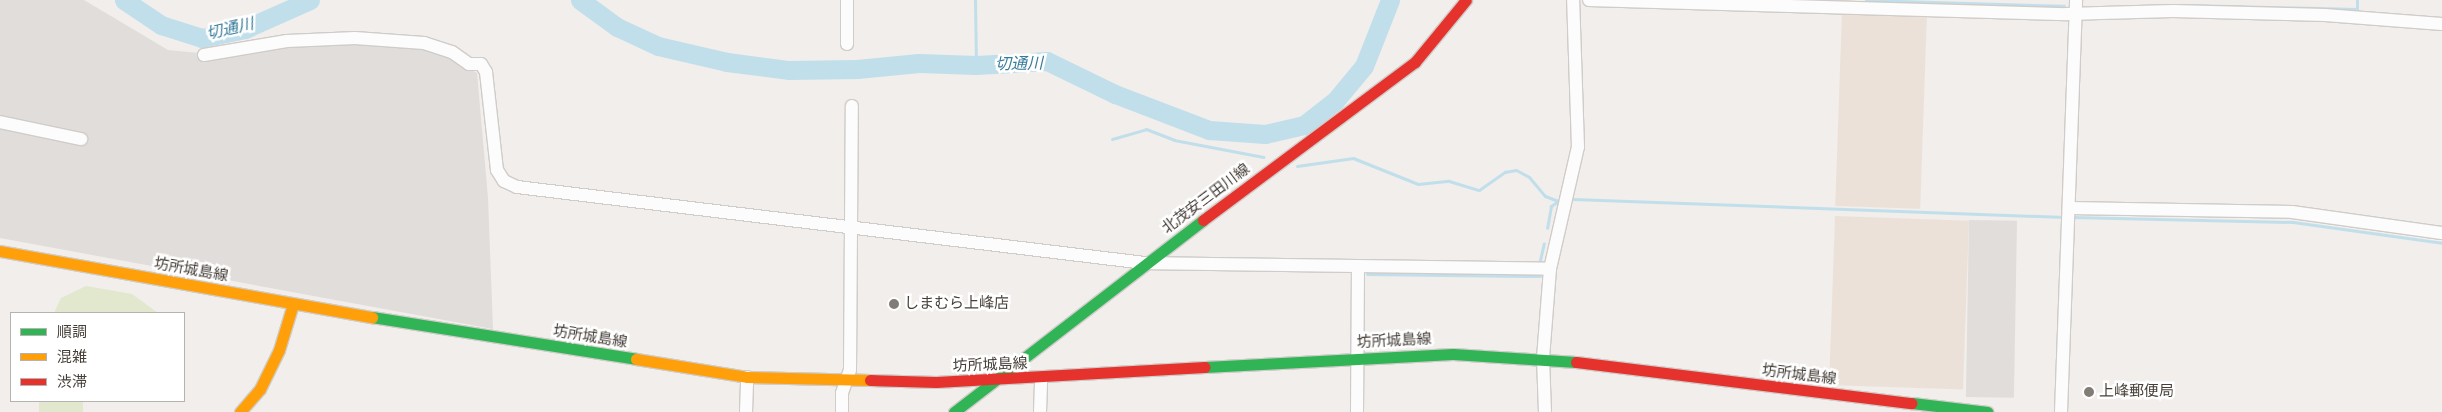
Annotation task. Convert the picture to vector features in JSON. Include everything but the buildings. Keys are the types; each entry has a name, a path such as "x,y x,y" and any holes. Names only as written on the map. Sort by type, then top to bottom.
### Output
{"main road":[{"name":"北茂安三田川線","path":"954,412 1145,264 1380,91 1415,62 1466,0"},
{"name":"坊所城島線","path":"0,251 293,304 747,377 845,382 995,380 1425,354 1543,358 1987,412"},
{"path":"240,412 260,389 279,350 293,304"}],"street":[{"path":"847,0 847,44"},
{"path":"1545,412 1543,358 1550,269 1578,147 1573,0"},
{"path":"1589,0 2075,6 2325,15 2442,24"},
{"path":"2061,412 2075,6"},
{"path":"204,55 288,41 355,38 424,43 452,52 469,64 482,64 486,72 497,170 504,181 517,187 1145,264 1550,269"},
{"path":"842,412 845,382 850,370 852,106"},
{"path":"0,122 81,139"},
{"path":"2069,215 2292,212 2442,233"},
{"path":"1357,412 1358,266"},
{"path":"746,412 747,377"},
{"path":"1040,378 1040,412"}],"shaded area":[{"path":"0,0 84,0 168,50 230,56 339,39 431,48 477,73 488,198 493,329 0,238"},
{"path":"1842,12 1927,15 1920,209 1835,206"},
{"path":"1835,216 1969,221 1963,390 1829,385"},
{"path":"1969,220 2017,221 2014,398 1966,397"}],"green space":[{"path":"86,286 132,294 157,312 54,312 61,298"},
{"path":"39,402 83,402 83,412 39,412"}],"waterway":[{"name":"切通川","path":"124,0 161,25 202,38 245,29 310,0"},
{"name":"切通川","path":"580,0 617,27 658,46 727,62 789,70 857,69 919,63 976,65 1047,61 1115,94 1209,130 1265,134 1304,125 1335,101 1364,66 1390,0"},
{"path":"975,0 976,65"},
{"path":"1866,0 2064,6"},
{"path":"2190,5 2357,9 2357,0"},
{"path":"1112,139 1146,129 1174,140 1263,157"},
{"path":"1297,166 1353,158 1418,184 1449,181 1479,190 1505,172 1516,170 1529,177 1545,196 1558,201 1551,206 1547,228"},
{"path":"1573,199 2065,217"},
{"path":"2071,217 2293,222 2442,243"},
{"path":"1540,260 1544,243"},
{"path":"1367,274 1540,276"}],"traffic: fast":[{"path":"954,412 1203,220"},
{"path":"372,317 636,359"},
{"path":"1205,367 1453,354 1576,362"},
{"path":"1912,403 1987,412"}],"traffic: slow":[{"path":"0,251 372,317"},
{"path":"240,412 260,389 279,350 293,304"},
{"path":"636,359 747,377 870,380"}],"traffic: jam":[{"path":"1203,220 1415,62 1466,0"},
{"path":"1576,362 1912,403"},
{"path":"870,380 936,382 1205,367"}],"place":[{"name":"しまむら上峰店","path":"894,304"},
{"name":"上峰郵便局","path":"2089,392"}]}
